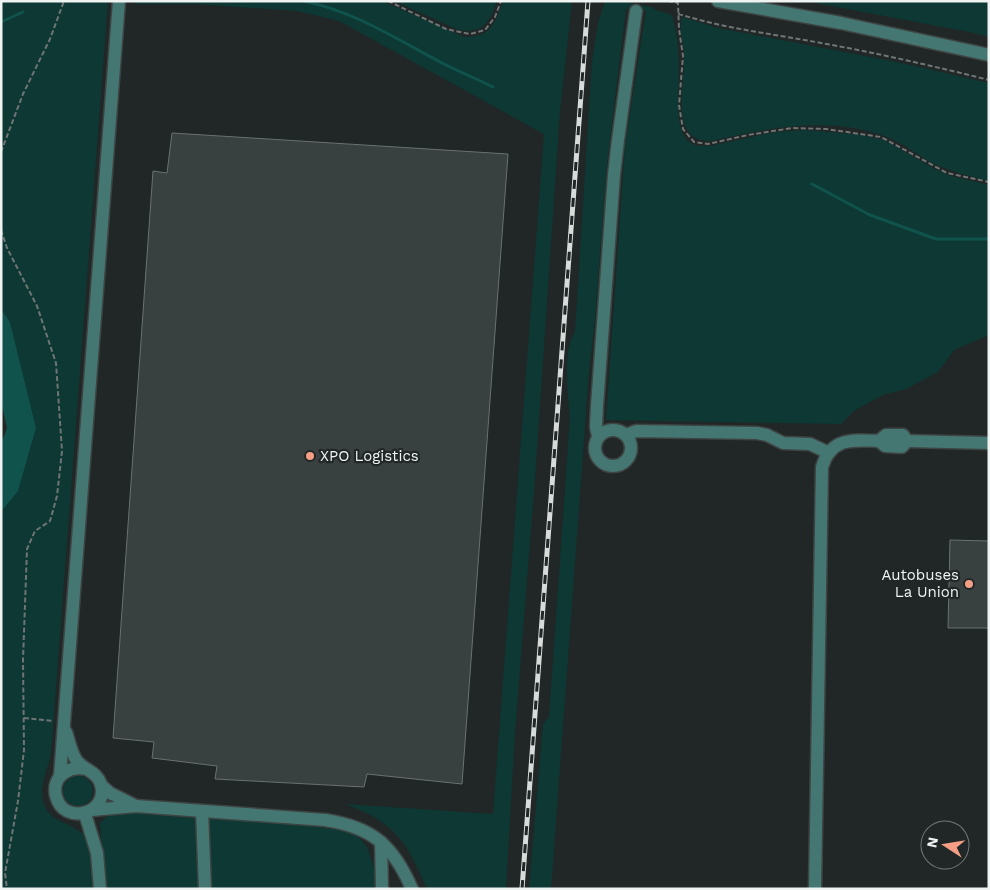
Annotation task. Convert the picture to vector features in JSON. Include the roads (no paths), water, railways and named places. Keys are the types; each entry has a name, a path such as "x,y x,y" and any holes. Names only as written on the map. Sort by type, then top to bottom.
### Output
{"street":[{"path":"120,1 61,724 60,776 55,792 57,800 68,812 76,814 136,806 345,823 370,833 382,842 397,859 412,889"},
{"path":"718,1 841,23 989,55"},
{"path":"598,436 596,427 597,406 614,175 636,11"},
{"path":"612,430 620,431 626,435 630,442 631,450 629,457 624,463 617,466 609,467 602,464 594,451 598,436 612,430"},
{"path":"626,435 636,431 757,433 783,443 810,444 829,453"},
{"path":"815,889 822,476 824,460 837,445 846,441 879,441 886,435 902,435 907,441 989,443"},
{"path":"61,724 77,760 98,778 101,785 101,799 89,812"},
{"path":"60,776 72,768 87,769"},
{"path":"101,785 110,793 136,806"},
{"path":"202,811 205,889"},
{"path":"89,812 97,853 100,889"},
{"path":"382,842 382,889"}],"waterway":[{"path":"304,1 359,19 444,64 493,87"},
{"path":"1,22 23,12"},
{"path":"812,184 870,215 936,239 989,239"}],"railway":[{"path":"522,889 588,1"}],"place":[{"name":"XPO Logistics","path":"310,456"},
{"name":"Autobuses La Union","path":"969,584"}]}
